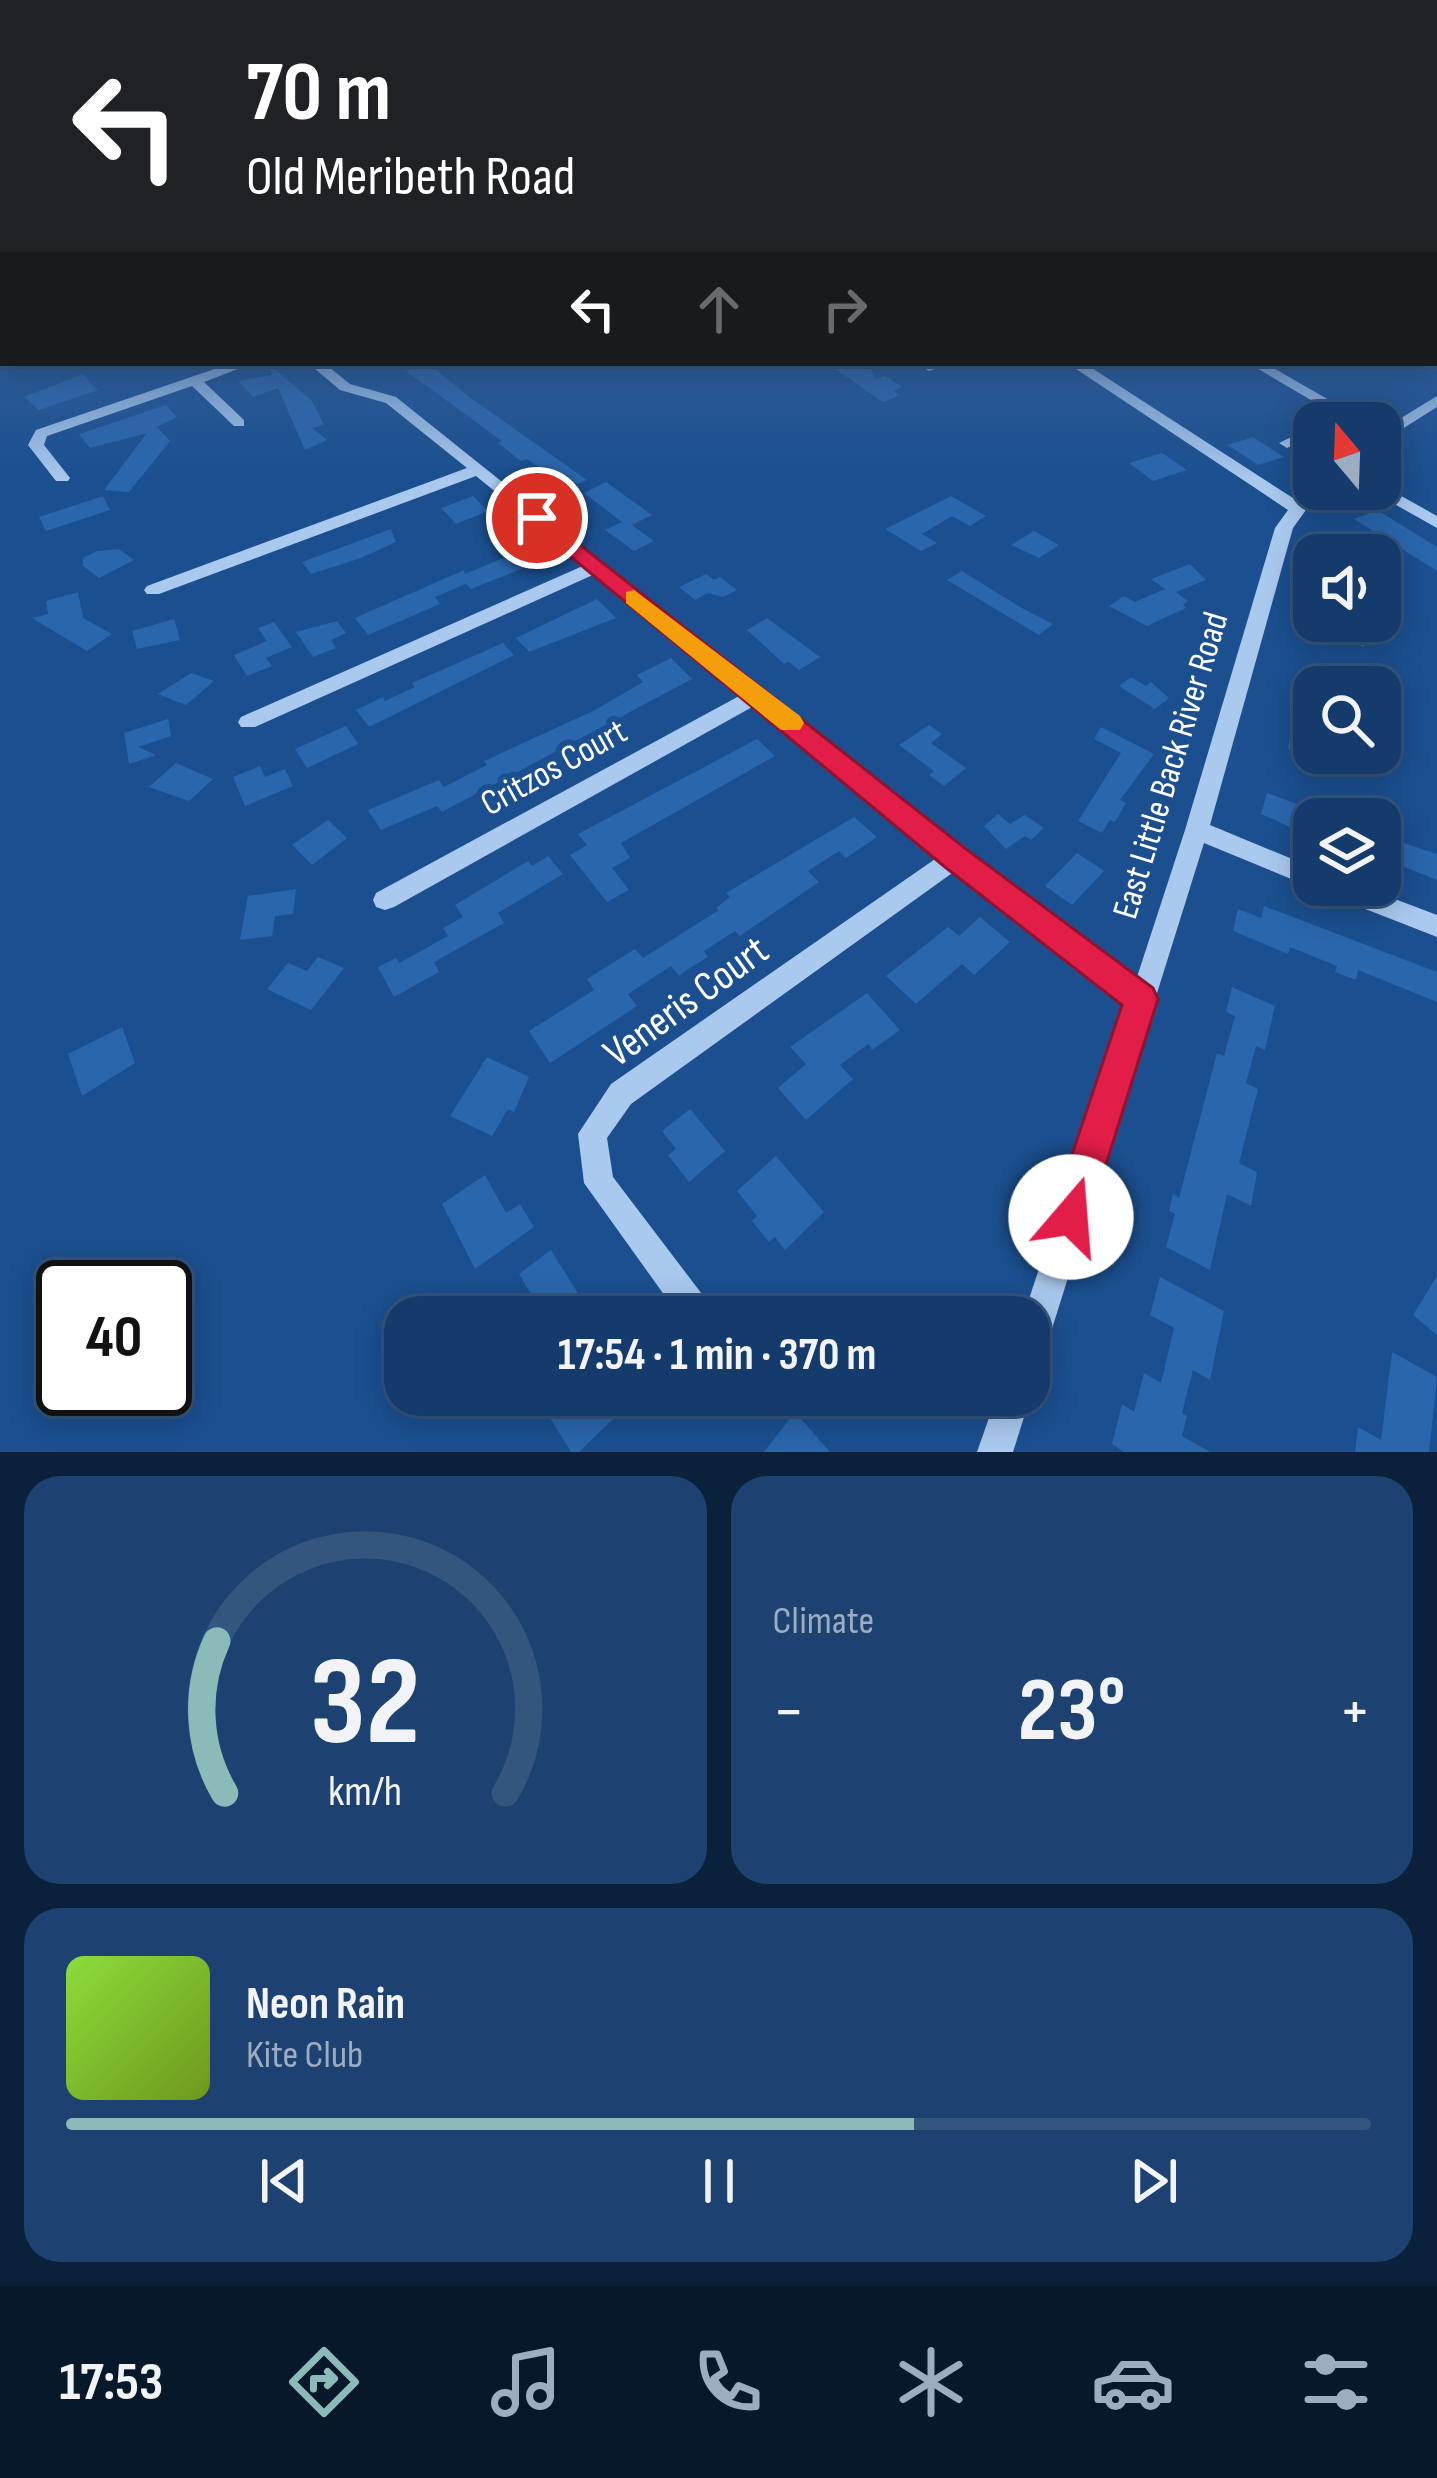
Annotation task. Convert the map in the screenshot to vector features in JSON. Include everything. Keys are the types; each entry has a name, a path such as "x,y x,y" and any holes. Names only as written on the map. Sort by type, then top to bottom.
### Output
{"street":[{"path":"62,478 37,445 41,433 237,366"},
{"path":"319,366 345,386 391,400 956,858 1141,999"},
{"path":"1079,366 1293,506"},
{"path":"1260,366 1324,402"},
{"path":"194,380 239,423"},
{"path":"1401,423 1437,400"},
{"path":"1287,443 1293,441"},
{"path":"152,590 478,469"},
{"path":"1401,502 1437,523"},
{"name":"East Little Back River Road","path":"1046,1296 1197,830 1257,616 1294,510"},
{"path":"248,722 596,567"},
{"name":"Critzos Court","path":"385,900 757,695"},
{"path":"1197,830 1293,869"},
{"name":"Veneris Court","path":"684,1296 598,1183 592,1134 621,1094 956,858"},
{"path":"1385,906 1437,926"},
{"path":"995,1452 1007,1416"}],"building":[{"path":"268,366 312,401 324,425 312,428 327,440 305,450 278,388 253,397 238,381 272,375"},
{"path":"432,366 587,480 568,488 527,459 521,461 498,443 502,441 406,371"},
{"path":"831,366 870,366 875,379 885,376 902,387 893,391 900,395 883,402"},
{"path":"83,374 98,390 39,410 24,397"},
{"path":"166,405 177,417 157,427 170,441 129,492 104,490 147,433 90,448 79,434"},
{"path":"1253,437 1284,457 1258,465 1228,445"},
{"path":"1162,453 1187,470 1153,481 1129,463"},
{"path":"606,482 652,515 632,525 654,541 634,551 605,530 622,522 584,493"},
{"path":"103,496 110,510 46,531 39,517"},
{"path":"473,496 488,511 456,524 441,508"},
{"path":"951,496 986,516 970,526 952,516 922,534 937,543 921,551 885,529"},
{"path":"1377,510 1437,547 1437,571 1401,548 1401,534 1378,534 1354,519"},
{"path":"391,529 396,542 361,558 311,574 302,562"},
{"path":"1034,531 1059,545 1039,558 1011,545"},
{"path":"535,545 549,558 471,589 466,584 435,597 440,604 368,635 355,618 464,570 465,574"},
{"path":"119,549 134,560 99,578 83,566 83,558 97,551"},
{"path":"1190,564 1206,580 1176,592 1188,601 1183,605 1186,608 1147,626 1109,606 1124,596 1135,602 1165,589 1151,579"},
{"path":"962,571 1053,624 1039,635 947,580"},
{"path":"706,574 714,580 720,577 737,590 723,597 708,593 695,600 679,587"},
{"path":"78,592 83,618 112,634 87,651 32,618 48,614 46,601"},
{"path":"597,599 616,618 529,652 516,638"},
{"path":"767,618 820,657 799,670 789,662 784,664 747,630"},
{"path":"174,619 180,640 137,649 132,631"},
{"path":"337,621 346,633 331,640 336,648 313,657 296,632"},
{"path":"274,622 292,647 266,658 272,666 247,676 234,655 267,641 258,628"},
{"path":"503,643 514,655 369,727 356,710 383,697 385,701 415,687 412,683"},
{"path":"671,658 692,679 442,812 437,806 381,830 368,810 439,780 444,787 487,765 484,761 595,710 643,682 637,675"},
{"path":"191,673 214,681 186,705 158,694"},
{"path":"1131,677 1146,686 1151,682 1169,698 1155,709 1119,686"},
{"path":"168,719 171,736 138,747 156,755 129,764 124,733"},
{"path":"929,725 942,734 931,743 966,768 944,786 929,775 934,771 899,745"},
{"path":"346,726 358,744 307,768 295,749"},
{"path":"1101,727 1154,754 1120,800 1126,803 1115,822 1110,820 1102,833 1078,821 1121,753 1094,739"},
{"path":"757,739 775,756 621,843 630,858 612,868 629,890 607,902 570,855 587,845 578,834"},
{"path":"176,763 213,779 189,801 149,787"},
{"path":"260,766 265,777 285,769 293,786 245,806 233,777"},
{"path":"1267,793 1293,803 1293,828 1261,814"},
{"path":"998,814 1010,824 1025,815 1044,828 1031,840 1025,836 1006,849 984,826"},
{"path":"854,817 877,837 846,858 839,851 808,871 819,882 740,936 735,931 704,951 708,957 679,976 671,966 628,994 637,1006 550,1063 529,1031 594,990 587,979 635,949 643,958 719,910 716,908 730,897 726,893"},
{"path":"328,820 347,838 312,865 292,845"},
{"path":"1401,842 1437,854 1437,880 1401,865"},
{"path":"1077,853 1104,871 1072,905 1045,886"},
{"path":"548,856 563,874 498,913 504,923 434,962 439,972 394,997 378,967 396,958 399,963 448,936 443,928 463,917 455,905 528,861 532,866"},
{"path":"296,889 293,914 275,916 272,936 240,940 248,896"},
{"path":"1264,906 1437,972 1437,1002 1358,970 1356,980 1335,972 1337,966 1290,947 1288,954 1233,931 1238,909 1261,918"},
{"path":"980,917 1010,942 974,975 962,964 916,1004 886,976 948,927 959,936"},
{"path":"318,957 344,968 311,1010 267,989 288,963 307,971"},
{"path":"1232,987 1275,1006 1265,1050 1256,1046 1246,1083 1258,1089 1239,1163 1257,1172 1251,1206 1227,1194 1210,1270 1166,1247 1175,1214 1169,1211 1173,1194 1179,1198 1217,1053 1224,1056 1235,1016 1226,1012"},
{"path":"867,993 900,1030 872,1050 868,1044 840,1065 853,1079 806,1120 778,1088 806,1064 790,1047"},
{"path":"122,1027 135,1063 82,1096 68,1054"},
{"path":"487,1057 529,1077 514,1112 508,1109 492,1136 450,1116"},
{"path":"690,1109 725,1151 689,1182 668,1155 676,1149 662,1131"},
{"path":"776,1156 824,1212 785,1250 775,1237 769,1242 752,1221 757,1216 737,1191"},
{"path":"485,1175 506,1213 520,1204 534,1227 475,1269 442,1204"},
{"path":"551,1250 580,1296 532,1296 519,1274"},
{"path":"1437,1276 1437,1335 1413,1315"},
{"path":"1160,1277 1224,1311 1210,1380 1193,1370 1182,1413 1187,1416 1182,1436 1210,1452 1124,1452 1112,1444 1122,1404 1134,1412 1144,1373 1161,1383 1174,1328 1150,1315"},
{"path":"1392,1352 1437,1377 1429,1452 1355,1452 1358,1427 1381,1440"},
{"path":"549,1416 616,1416 579,1452 571,1452"},
{"path":"792,1416 798,1416 830,1452 764,1452"}],"slow traffic":[{"path":"634,597 790,723"}],"route":[{"path":"537,518 956,858 1141,999 1071,1217"}]}
